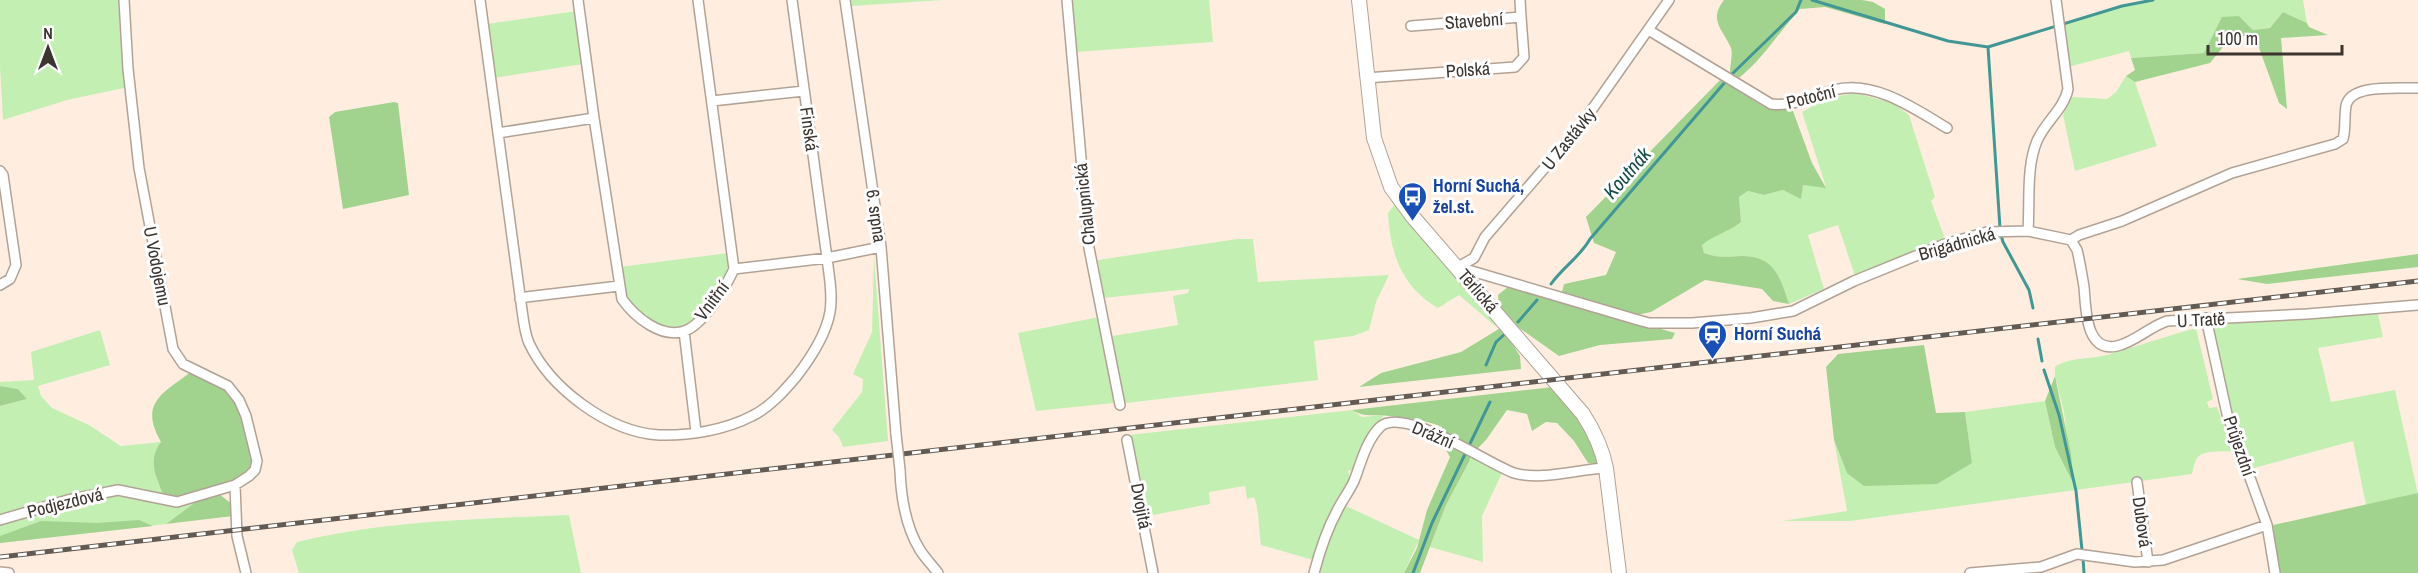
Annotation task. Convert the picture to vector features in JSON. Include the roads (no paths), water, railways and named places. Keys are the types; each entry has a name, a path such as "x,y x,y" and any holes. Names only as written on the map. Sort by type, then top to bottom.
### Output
{"main road":[{"name":"Těrlická","path":"1359,0 1374,138 1386,179 1413,217 1583,414 1598,441 1606,468 1619,573"}],"street":[{"name":"U Vodojemu","path":"124,0 128,69 139,168 173,349 183,364 228,386 242,408 257,461 255,470 235,486"},
{"name":"Finská","path":"480,0 520,300 528,342 544,369 561,388 599,416 634,430 658,435 725,428 754,416 783,392 804,366 820,339 830,315 832,297 792,0"},
{"name":"Vnitřní","path":"578,0 622,299 640,319 658,329 684,331 701,318 717,299 734,269 698,0"},
{"name":"6. srpna","path":"845,0 881,248 903,503 910,530 920,550 938,573"},
{"name":"Chalupnická","path":"1067,0 1089,248 1120,405"},
{"name":"Stavební","path":"1411,26 1521,17 1520,0"},
{"name":"U Zastávky","path":"1458,267 1474,258 1485,237 1579,128 1650,31 1669,0"},
{"path":"2028,231 2032,155 2044,129 2066,97 2068,88 2056,0"},
{"name":"Polská","path":"1366,78 1515,67 1524,57 1521,17"},
{"name":"Potoční","path":"1650,31 1771,104 1791,104 1838,89 1858,88 1883,95 1911,107 1947,128"},
{"path":"2071,240 2079,235 2122,221 2232,172 2335,144 2343,139 2346,128 2346,105 2352,95 2370,89 2418,88"},
{"path":"712,101 804,91"},
{"path":"498,133 594,118"},
{"path":"0,171 3,175 16,265 10,279 0,285"},
{"name":"Brigádnická","path":"1458,267 1649,323 1692,322 1751,318 1793,311 1854,281 1945,244 1987,232 2028,231 2071,240"},
{"name":"U Tratě","path":"2071,240 2078,250 2088,326 2099,343 2105,346 2127,343 2157,324 2206,318 2307,314 2418,305"},
{"path":"734,269 827,258 881,248"},
{"path":"520,300 526,297 619,286"},
{"name":"Průjezdní","path":"2206,318 2227,414 2267,525 2275,573"},
{"path":"684,331 696,432"},
{"name":"Drážní","path":"1314,573 1328,530 1374,436 1381,426 1390,422 1404,423 1442,436 1515,473 1532,475 1606,468"},
{"name":"Dvojitá","path":"1127,440 1153,573"},
{"name":"Dubová","path":"2137,482 2148,562"},
{"name":"Podjezdová","path":"0,520 100,492 118,490 177,502 235,486"},
{"path":"235,486 237,536 246,573"},
{"path":"1970,573 2040,570 2077,554 2148,562 2190,552 2267,525"},
{"path":"0,572 9,573"}],"waterway":[{"name":"Koutnák","path":"1731,75 1796,12 1801,0"},
{"path":"1812,0 1948,41 1988,47 2122,6 2153,0"},
{"path":"1988,47 2000,228"},
{"name":"Koutnák","path":"1551,284 1726,81"},
{"path":"2001,235 2029,290 2033,308"},
{"name":"Koutnák","path":"1518,322 1537,300"},
{"name":"Koutnák","path":"1486,365 1496,342 1507,332"},
{"path":"2038,339 2042,361"},
{"path":"2044,370 2059,415 2076,491 2082,550"},
{"name":"Koutnák","path":"1413,573 1432,523 1490,402"},
{"path":"2083,558 2084,573"}],"railway":[{"path":"0,557 2418,281"}],"place":[{"name":"Horní Suchá, žel.st.","path":"1412,222"},
{"name":"Horní Suchá","path":"1713,360"}]}
